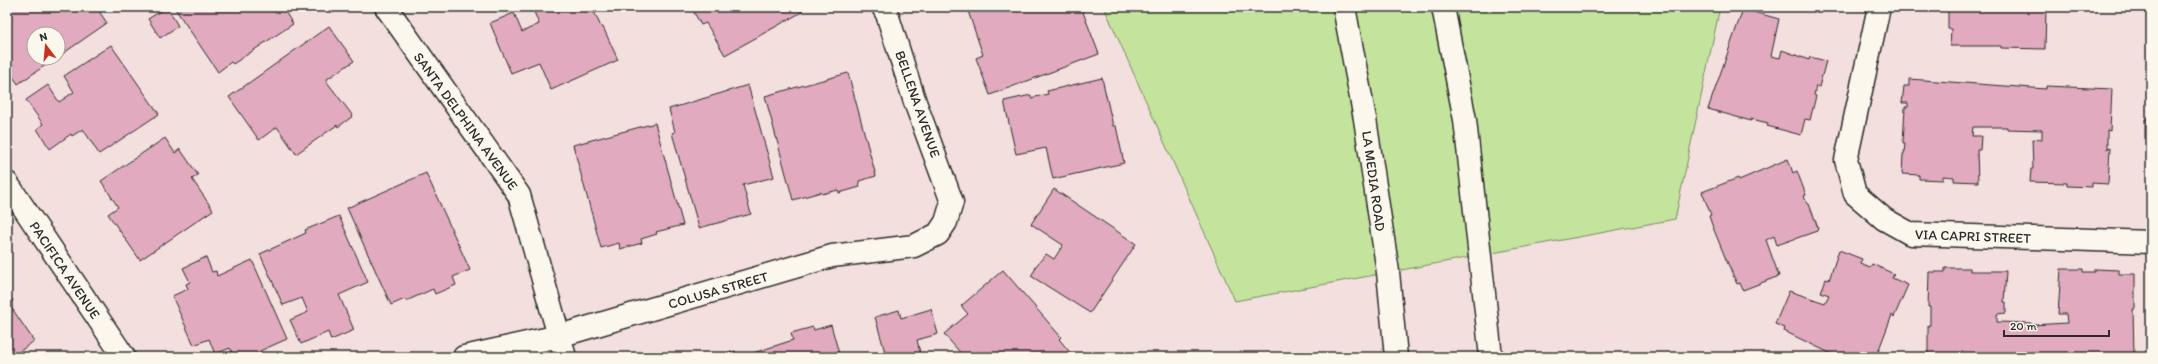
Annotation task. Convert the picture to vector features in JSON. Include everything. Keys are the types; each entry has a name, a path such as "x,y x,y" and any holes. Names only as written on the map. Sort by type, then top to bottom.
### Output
{"street":[{"name":"SANTA DELPHINA AVENUE","path":"386,7 519,195 565,357"},
{"name":"BELLENA AVENUE","path":"883,7 887,14 915,102 952,202"},
{"name":"LA MEDIA ROAD","path":"1344,7 1365,119 1388,272 1396,357"},
{"path":"1443,7 1465,120 1491,357"},
{"name":"VIA CAPRI STREET","path":"1879,7 1846,160 1854,194 1884,219 1911,234 2151,242"},
{"name":"PACIFICA AVENUE","path":"7,183 124,357"},
{"name":"COLUSA STREET","path":"464,357 558,336 832,256 914,246 938,234 946,222 952,202"}],"green space":[{"path":"1104,7 1720,7 1675,219 1235,301"}],"building":[{"path":"7,7 96,7 107,23 66,51 66,26 26,26 26,66 44,66 18,84 7,68"},
{"path":"167,7 178,26 160,38 148,19"},
{"path":"174,7 282,7 293,24 233,64 231,62 218,72"},
{"path":"532,7 592,7 618,60 551,90 539,62 511,73 490,23 514,13 522,32 539,24"},
{"path":"691,7 799,7 802,12 725,55 706,23 701,25"},
{"path":"979,7 1081,7 1099,54 990,95 976,58 983,55 968,11"},
{"path":"1948,7 2046,7 2045,49 2001,48 2001,46 1950,46 1951,29 1948,29"},
{"path":"1743,9 1779,19 1771,56 1780,58 1782,50 1809,60 1810,57 1826,61 1819,87 1816,86 1814,95 1816,96 1810,120 1805,119 1801,135 1767,126 1768,123 1751,119 1751,121 1708,109"},
{"path":"329,26 354,61 327,79 327,82 353,116 338,127 337,125 296,154 277,127 259,140 229,97"},
{"path":"111,45 159,114 99,154 83,129 72,136 71,134 50,149 37,129 43,124 26,100 48,85 59,102 74,92 64,76"},
{"path":"848,73 876,176 859,181 860,187 839,193 838,190 822,194 821,192 793,200 765,96"},
{"path":"1102,78 1113,126 1116,126 1124,163 1053,179 1046,148 1016,154 1004,101 1031,95 1031,98 1048,94 1047,91"},
{"path":"1909,79 2046,89 2046,86 2112,89 2110,131 2107,130 2107,149 2110,148 2108,184 2092,183 2092,187 2067,186 2067,183 2030,182 2031,169 2033,169 2032,139 2042,140 2042,130 2007,129 2007,127 1973,127 1972,136 1981,136 1980,150 1977,150 1978,182 1954,181 1954,177 1943,176 1943,180 1919,179 1919,175 1902,174 1905,143 1903,143 1905,107 1908,107 1908,103 1902,103 1904,86 1909,86"},
{"path":"748,85 774,177 743,185 751,214 699,228 672,133 675,132 669,109"},
{"path":"2145,119 2151,119 2151,139 2145,139"},
{"path":"655,123 683,225 656,232 657,234 641,239 642,243 620,249 619,243 601,248 573,145"},
{"path":"165,138 175,153 180,149 198,175 192,179 213,210 140,260 108,214 118,207 101,181"},
{"path":"1788,159 1793,173 1797,171 1806,195 1804,196 1807,204 1809,204 1818,228 1817,231 1777,245 1774,236 1766,240 1779,276 1743,290 1740,283 1737,284 1725,257 1712,225 1709,216 1711,215 1702,192 1738,178 1739,180"},
{"path":"426,173 470,270 453,277 456,285 435,294 433,289 406,301 405,299 391,305 347,208"},
{"path":"1054,189 1136,244 1090,313 1031,276 1036,268 1035,267 1046,254 1054,259 1063,245 1031,224"},
{"path":"339,216 368,282 339,295 354,330 331,340 328,332 301,344 290,320 308,312 302,298 283,305 260,254 306,233 305,230"},
{"path":"1839,250 1862,259 1860,263 1870,267 1872,264 1894,274 1892,278 1908,285 1894,317 1892,315 1876,357 1838,357 1784,331 1785,328 1775,324 1789,291 1825,303 1829,295 1821,292 1826,279 1829,280"},
{"path":"206,257 212,272 216,271 217,276 252,260 287,339 260,351 261,353 252,357 234,357 230,348 215,354 209,339 194,345 172,296 188,289 186,284 190,282 183,268"},
{"path":"1945,268 1970,268 1970,271 2006,271 2004,302 2006,302 2006,313 1997,314 1997,322 2031,323 2031,325 2067,323 2066,314 2058,314 2061,269 2083,269 2083,272 2094,272 2094,269 2119,270 2119,274 2135,274 2135,309 2133,309 2134,357 1928,357 1928,325 1930,325 1930,307 1928,307 1929,272 1945,272"},
{"path":"1003,270 1061,337 1059,339 1073,356 1072,357 964,357 944,334 968,314 961,306"},
{"path":"7,292 13,301 9,304 34,341 12,357 7,357"},
{"path":"931,309 938,334 917,340 921,357 869,357 885,352 875,317 899,310 901,318"},
{"path":"831,325 840,357 750,357 750,354 793,340 791,333 813,327 814,330"},
{"path":"735,351 737,357 715,357"}]}
